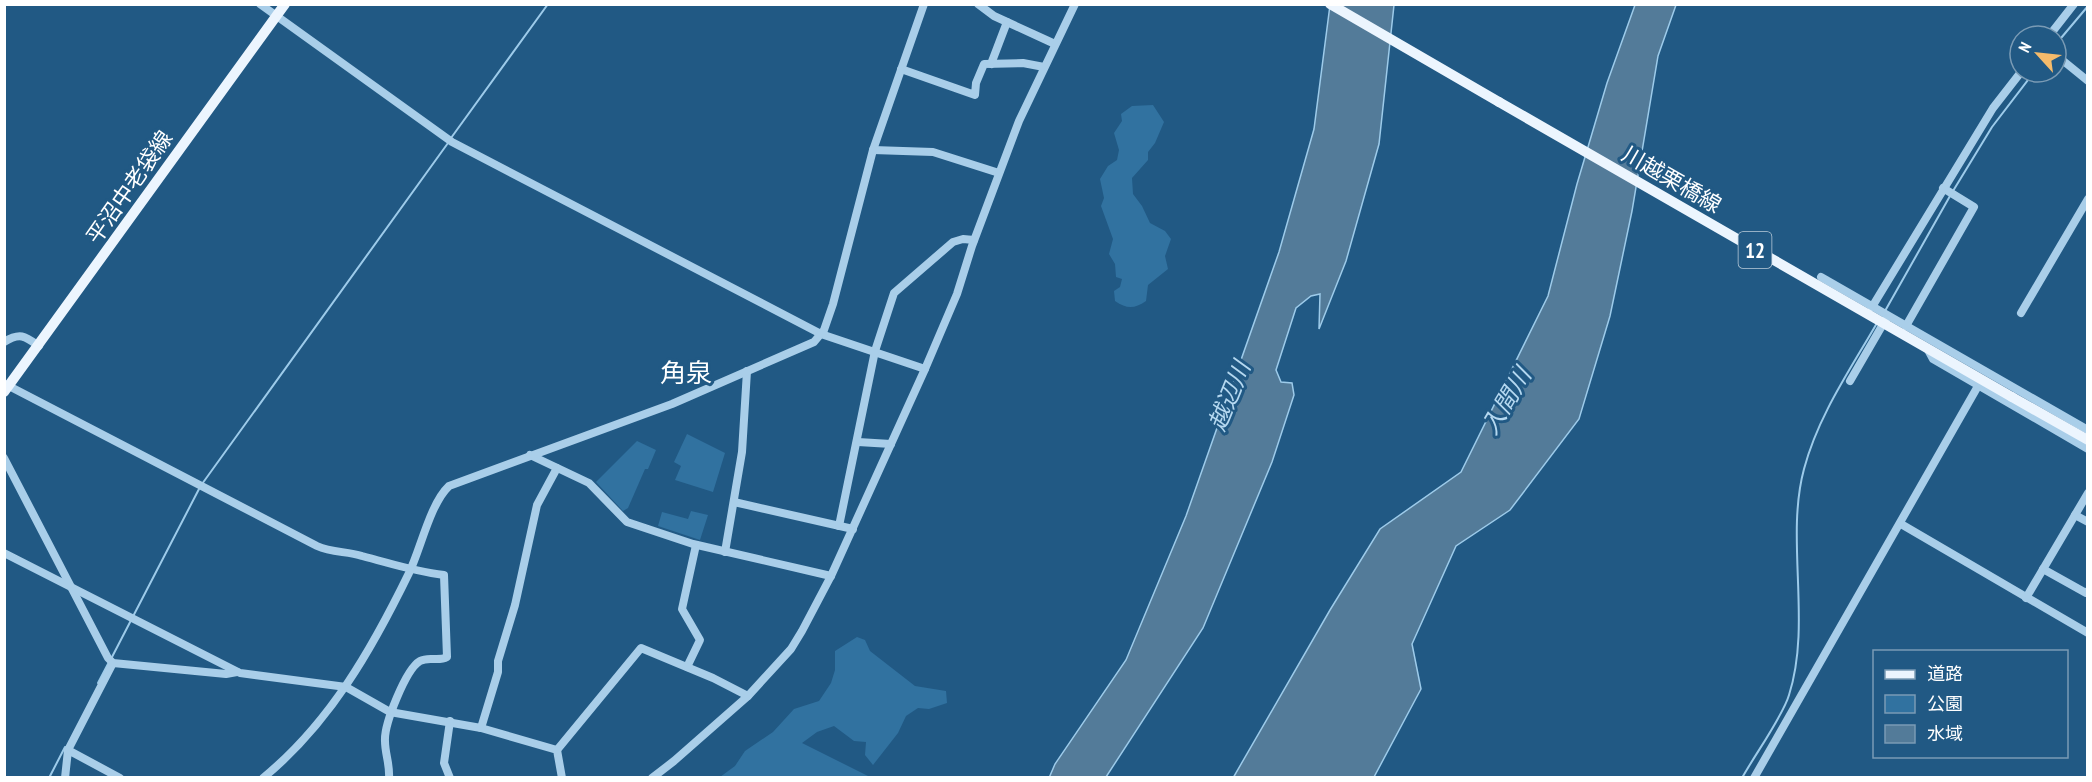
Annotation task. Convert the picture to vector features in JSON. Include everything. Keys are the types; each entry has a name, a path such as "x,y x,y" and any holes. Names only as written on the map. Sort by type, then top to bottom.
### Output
{"main road":[{"name":"平沼中老袋線","path":"6,387 39,346 285,4"},
{"name":"川越栗橋線","path":"1330,4 2088,440"}],"street":[{"path":"260,4 452,142 821,334 925,369"},
{"path":"263,777 301,743 346,687 382,627 410,571 443,492 449,486 672,404 814,342 821,334 833,304 873,150 924,4"},
{"path":"978,4 1007,22 1055,44"},
{"path":"652,777 675,761 748,696 791,649 831,576 957,294 999,173 1044,67 1075,4"},
{"path":"2058,24 2074,4"},
{"path":"991,64 1007,22"},
{"path":"901,69 975,95 976,83 984,64 1023,63 1044,67"},
{"path":"2068,65 2088,81"},
{"path":"1872,307 1993,108 2012,84"},
{"path":"873,150 933,152 999,173"},
{"path":"1906,326 1974,207 1943,188"},
{"path":"2021,313 2088,199"},
{"path":"839,526 875,351 897,288 953,242 963,239 974,240"},
{"path":"1821,277 2088,430"},
{"path":"1850,381 1888,316"},
{"path":"4,342 17,335 25,336 39,346"},
{"path":"1924,336 1928,353 1933,359 2088,449"},
{"path":"725,552 742,452 747,371"},
{"path":"1754,777 1978,386"},
{"path":"6,387 331,552 362,555 410,571 444,574 447,657 441,660 428,658 417,662 390,712 384,741 390,762 389,777"},
{"path":"858,442 891,444"},
{"path":"530,455 589,483 627,522 696,545 831,576"},
{"path":"4,458 70,586 113,663"},
{"path":"481,728 515,605 537,505 557,468"},
{"path":"2026,598 2088,493"},
{"path":"734,502 853,529"},
{"path":"2075,515 2088,522"},
{"path":"1901,524 2088,633"},
{"path":"687,667 700,640 682,609 696,545"},
{"path":"4,553 238,672"},
{"path":"2043,569 2086,593 2088,591"},
{"path":"562,777 558,750 641,648 748,696"},
{"path":"113,663 226,674 238,672 346,687 390,712 481,728 558,750"},
{"path":"65,777 68,750 113,663"},
{"path":"450,721 444,763 450,777"},
{"path":"68,750 120,777"}],"green space":[{"path":"1153,105 1164,122 1155,143 1148,152 1148,160 1132,178 1133,194 1150,223 1165,231 1171,239 1165,256 1168,269 1148,285 1146,301 1138,306 1127,307 1115,301 1114,291 1120,287 1122,279 1116,277 1115,264 1109,254 1113,239 1101,206 1104,198 1100,179 1108,166 1117,160 1119,150 1114,133 1122,121 1121,114 1132,106"},
{"path":"687,434 725,453 713,492 675,480 681,466 674,462"},
{"path":"637,441 656,450 628,508 623,511 596,482"},
{"path":"691,511 708,515 700,540 658,526 662,512 688,519"},
{"path":"857,637 865,640 870,651 915,686 946,691 947,703 929,709 918,708 906,716 898,733 873,765 865,755 866,742 854,741 834,726 817,732 802,743 870,777 720,777 735,766 745,751 773,732 794,709 819,701 831,683 835,670 835,651"}],"water":[{"name":"越辺川","path":"1330,5 1394,5 1379,144 1346,261 1319,329 1320,294 1311,296 1296,308 1276,370 1281,382 1292,383 1294,395 1272,462 1203,628 1106,777 1049,778 1055,764 1126,660 1186,516 1279,252 1314,129"},
{"name":"入間川","path":"1635,5 1676,5 1658,56 1632,211 1610,316 1579,419 1510,510 1456,546 1412,644 1421,689 1374,777 1233,778 1330,610 1380,529 1461,472 1548,296 1577,184 1607,83"}],"waterway":[{"path":"451,138 548,4"},
{"path":"2068,30 2088,6"},
{"path":"1953,191 1992,127 2025,84"},
{"path":"202,484 448,143"},
{"path":"1885,311 1950,196"},
{"path":"1742,778 1786,704 1795,667 1799,610 1797,524 1804,469 1826,412 1877,323"},
{"path":"112,657 199,489"},
{"path":"98,683 109,662"},
{"path":"49,778 65,747"}],"district":[{"name":"角泉","path":"686,372"}]}
